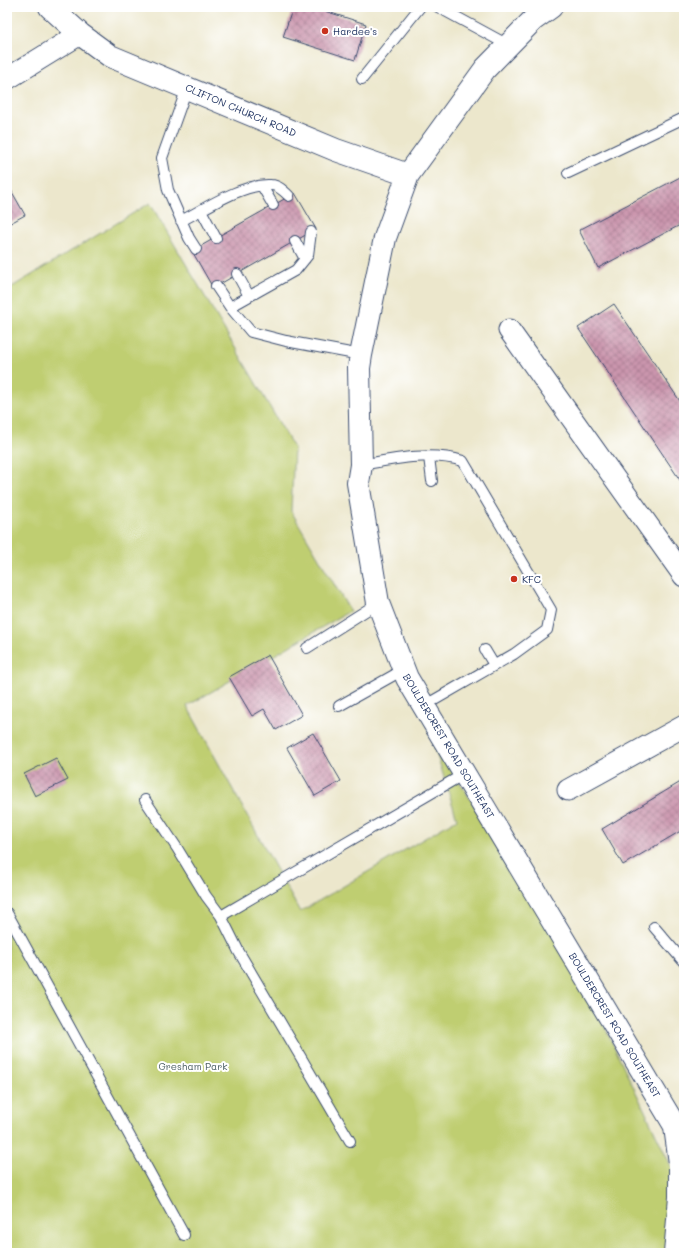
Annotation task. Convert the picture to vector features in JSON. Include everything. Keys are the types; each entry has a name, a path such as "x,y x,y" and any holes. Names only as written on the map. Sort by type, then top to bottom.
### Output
{"street":[{"name":"CLIFTON CHURCH ROAD","path":"50,7 80,34 110,56 336,150 408,174"},
{"name":"BOULDERCREST ROAD SOUTHEAST","path":"551,7 533,20 485,69 408,174 385,238 361,355 359,368 361,465 358,483 378,602 403,670 680,1133"},
{"path":"7,79 80,34"},
{"path":"509,330 684,576"},
{"path":"568,790 684,726"},
{"path":"675,1253 680,1197 680,1133"}],"lane":[{"path":"362,79 420,7"},
{"path":"438,7 508,45"},
{"path":"187,88 162,158 168,190 181,221 196,249"},
{"path":"568,173 684,118"},
{"path":"181,221 246,188 272,185 280,188 289,196"},
{"path":"262,186 273,205"},
{"path":"201,210 216,238"},
{"path":"230,307 296,270 308,255 311,232"},
{"path":"295,241 305,259"},
{"path":"237,274 249,296"},
{"path":"216,286 230,307 251,332 286,341 361,355"},
{"path":"361,465 404,458 446,456 463,461 551,610 547,630 514,654 424,706"},
{"path":"429,457 432,481"},
{"path":"307,648 378,602"},
{"path":"485,650 494,666"},
{"path":"339,706 403,670"},
{"path":"221,916 464,774"},
{"path":"145,800 177,848 206,896 221,916 239,952 350,1141"},
{"path":"7,913 10,926 184,1235"},
{"path":"654,927 684,962"}],"green space":[{"name":"Gresham Park","path":"150,203 294,448 291,511 350,611 187,706 300,912 457,819 431,736 582,979 684,1193 684,1253 7,1253 7,290"}],"building":[{"name":"Hardee's","path":"293,7 312,7 366,24 355,60 283,37"},
{"path":"684,175 684,223 598,268 579,230"},
{"path":"7,183 25,215 7,225"},
{"path":"295,193 316,229 213,288 192,251"},
{"path":"614,304 684,407 684,486 578,328"},
{"path":"268,655 302,715 276,730 264,709 252,716 229,677"},
{"path":"313,733 341,781 315,796 287,748"},
{"path":"56,758 68,780 35,796 24,774"},
{"path":"684,780 684,829 623,865 602,829"}],"place":[{"name":"Hardee's","path":"325,31"},
{"name":"KFC","path":"514,579"}]}
